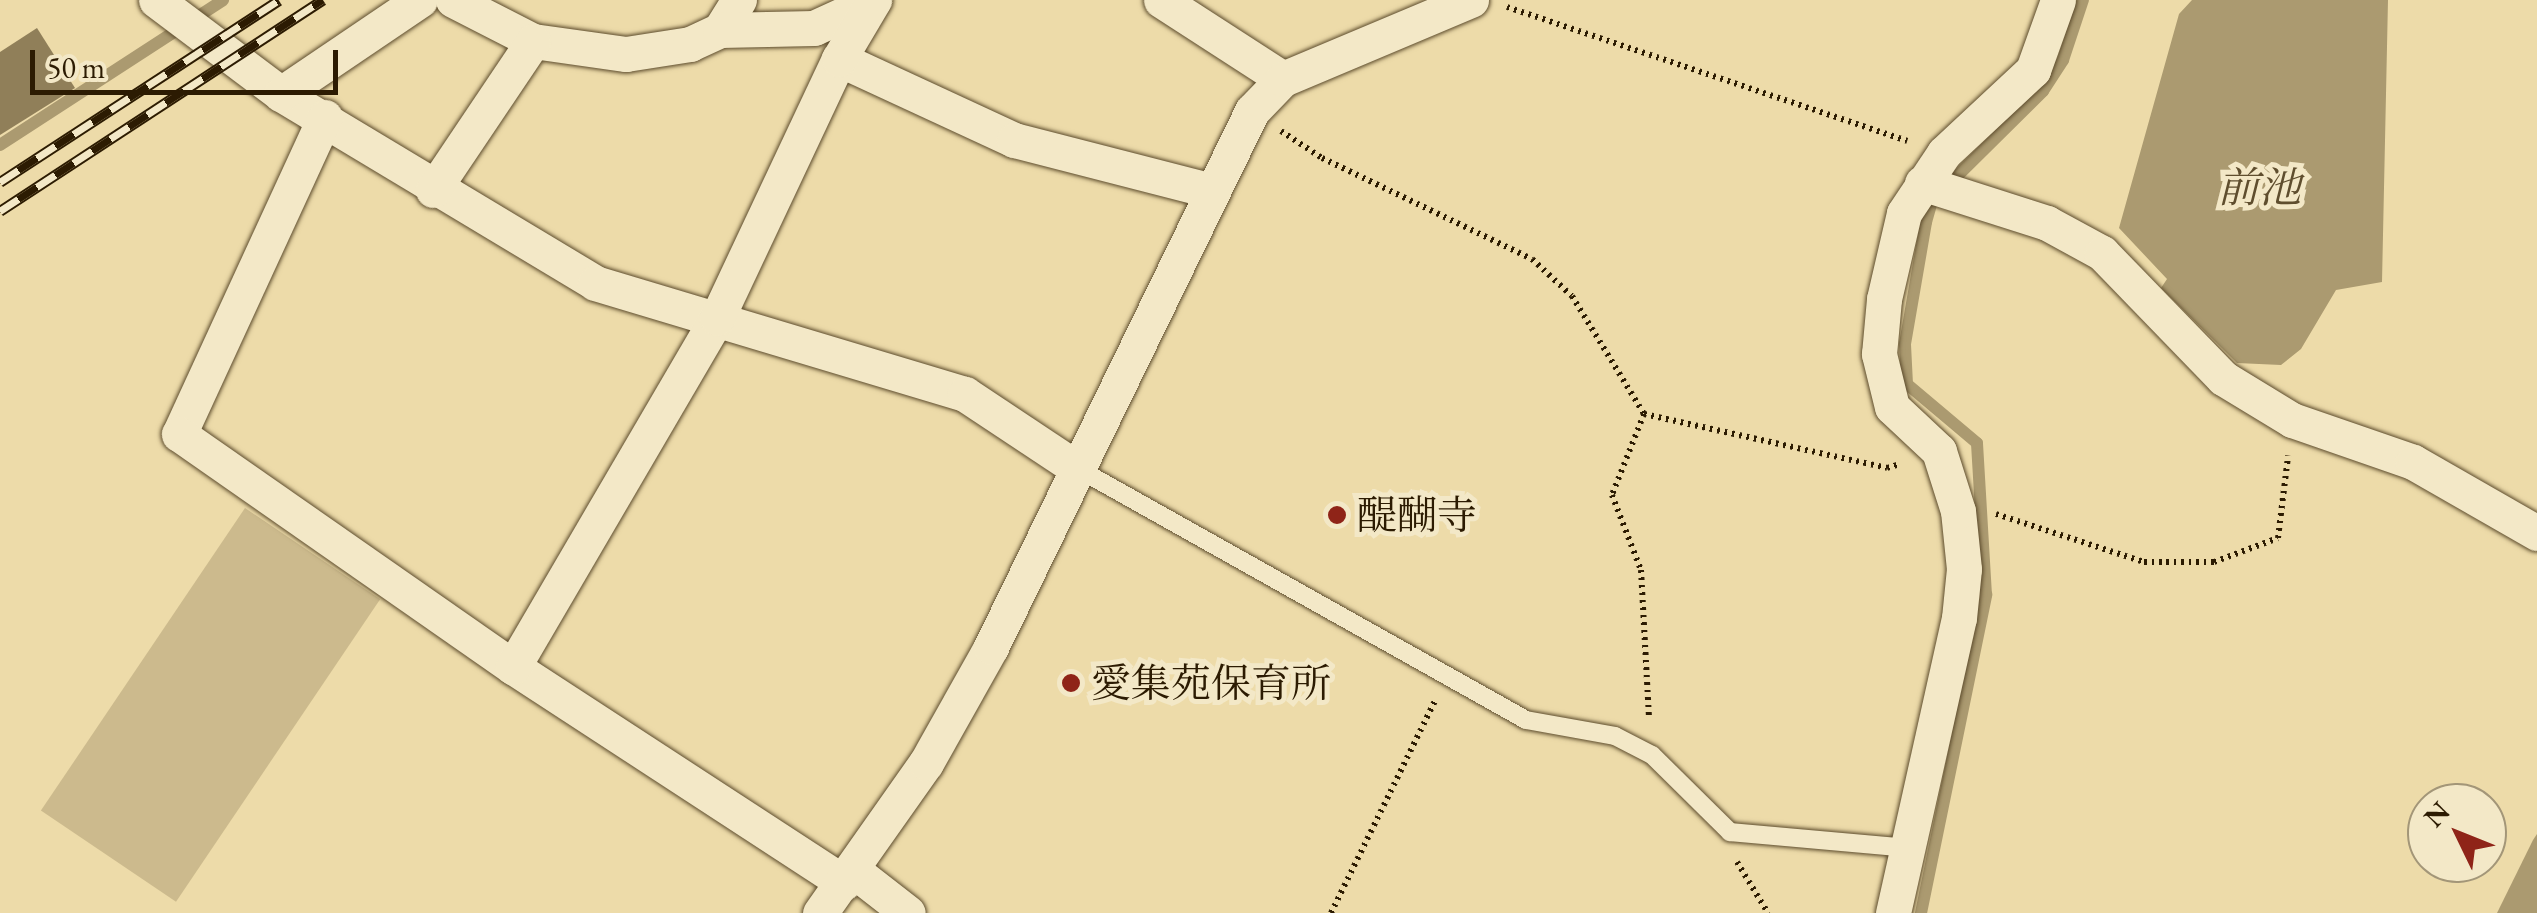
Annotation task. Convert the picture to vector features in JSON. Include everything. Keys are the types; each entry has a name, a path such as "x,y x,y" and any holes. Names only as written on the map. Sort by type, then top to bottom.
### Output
{"street":[{"path":"281,94 420,0"},
{"path":"453,0 533,41 626,54 690,44 720,30 814,28 874,0"},
{"path":"720,30 739,0"},
{"path":"514,667 717,318 839,59 874,0"},
{"path":"1160,0 1282,79"},
{"path":"820,913 849,877 992,647 1074,467 1209,190 1252,112 1282,79 1471,0"},
{"path":"1893,913 1962,585 1958,510 1939,451 1892,407 1879,354 1884,299 1904,213 1935,189 1944,153 2033,70 2058,0"},
{"path":"178,16 281,94 325,117 433,190 595,283 965,394 1074,467"},
{"path":"433,190 533,41"},
{"path":"839,59 1014,140 1209,190"},
{"path":"325,117 179,434 514,667 908,913"},
{"path":"1935,189 2048,223 2102,253 2222,378 2292,420 2413,462 2537,534"}],"lane":[{"path":"1074,467 1399,645 1447,678 1526,720 1615,736 1652,755 1730,832 1908,848"}],"path":[{"path":"1487,0 1944,153"},
{"path":"1252,112 1322,158 1532,259 1572,296 1644,414 1887,468 1939,451"},
{"path":"1644,414 1612,496 1642,570 1652,755"},
{"path":"1996,514 2144,562 2214,562 2278,538 2292,420"},
{"path":"1331,913 1447,678"},
{"path":"1730,832 1731,852 1768,913"}],"shaded area":[{"path":"245,508 380,599 176,902 41,811"}],"water":[{"name":"前池","path":"2192,0 2388,0 2382,282 2336,290 2301,349 2281,365 2237,363 2161,288 2167,279 2119,228 2179,14"},
{"path":"2537,834 2537,913 2497,913 2533,840"}],"building":[{"path":"37,28 75,88 0,135 0,52"}],"waterway":[{"path":"0,145 223,0"},
{"path":"1921,913 1986,595 1977,443 1907,384 1905,344 1926,222 1932,201 2043,91 2063,60 2083,0"}],"railway":[{"path":"0,182 279,0"},
{"path":"0,211 323,0"}],"place":[{"name":"醍醐寺","path":"1337,515"},
{"name":"愛集苑保育所","path":"1071,683"}]}
